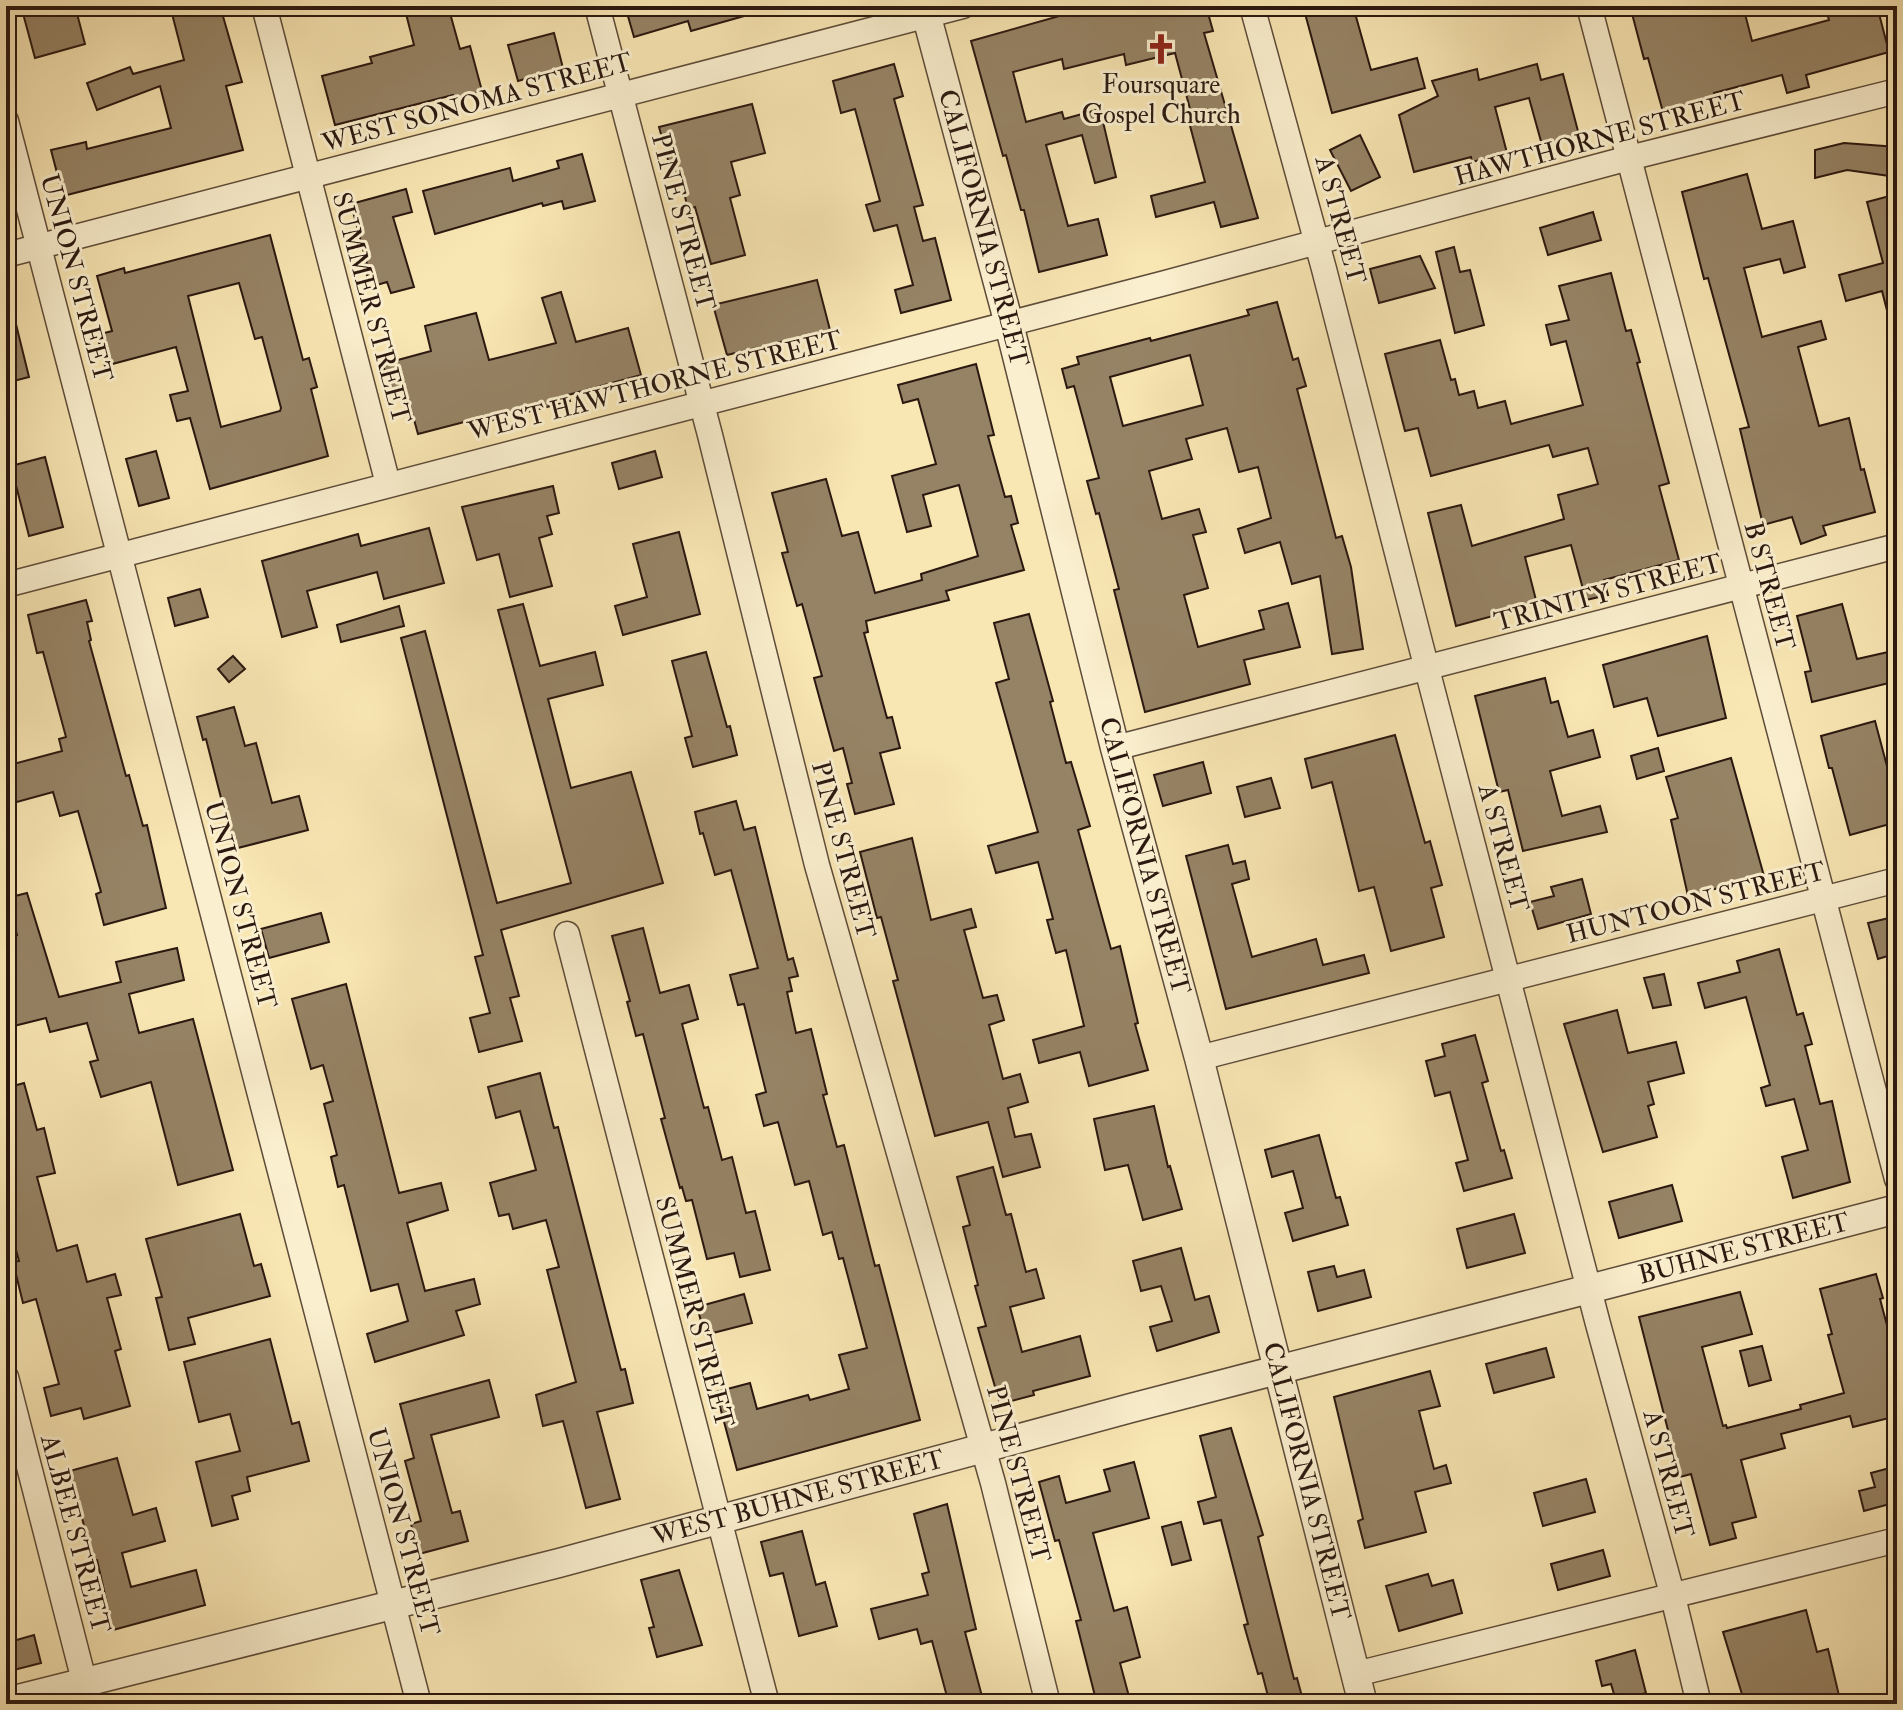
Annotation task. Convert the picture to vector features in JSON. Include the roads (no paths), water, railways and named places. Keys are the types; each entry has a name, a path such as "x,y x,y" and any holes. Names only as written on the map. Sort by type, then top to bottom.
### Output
{"street":[{"name":"SUMMER STREET","path":"264,6 388,484"},
{"name":"PINE STREET","path":"597,6 817,865 982,1448 1048,1704"},
{"name":"WEST SONOMA STREET","path":"6,255 621,95 925,11 963,6"},
{"name":"A STREET","path":"1252,6 1317,243 1699,1704"},
{"name":"B STREET","path":"1589,6 1897,1179"},
{"name":"CALIFORNIA STREET","path":"925,11 1009,324 1115,748 1199,1058 1363,1704"},
{"name":"HAWTHORNE STREET","path":"1317,243 1629,158 1897,91"},
{"name":"UNION STREET","path":"6,121 419,1704"},
{"name":"WEST HAWTHORNE STREET","path":"6,585 1317,243"},
{"name":"TRINITY STREET","path":"1115,748 1897,546"},
{"name":"HUNTOON STREET","path":"1199,1058 1897,880"},
{"name":"SUMMER STREET","path":"567,934 767,1704"},
{"name":"BUHNE STREET","path":"1589,1288 1897,1209"},
{"name":"WEST BUHNE STREET","path":"6,1702 87,1693 393,1605 1589,1288"},
{"name":"ALBEE STREET","path":"6,1377 87,1693"},
{"path":"1356,1674 1897,1540"}],"place":[{"name":"Foursquare Gospel Church","path":"1161,49"}]}
